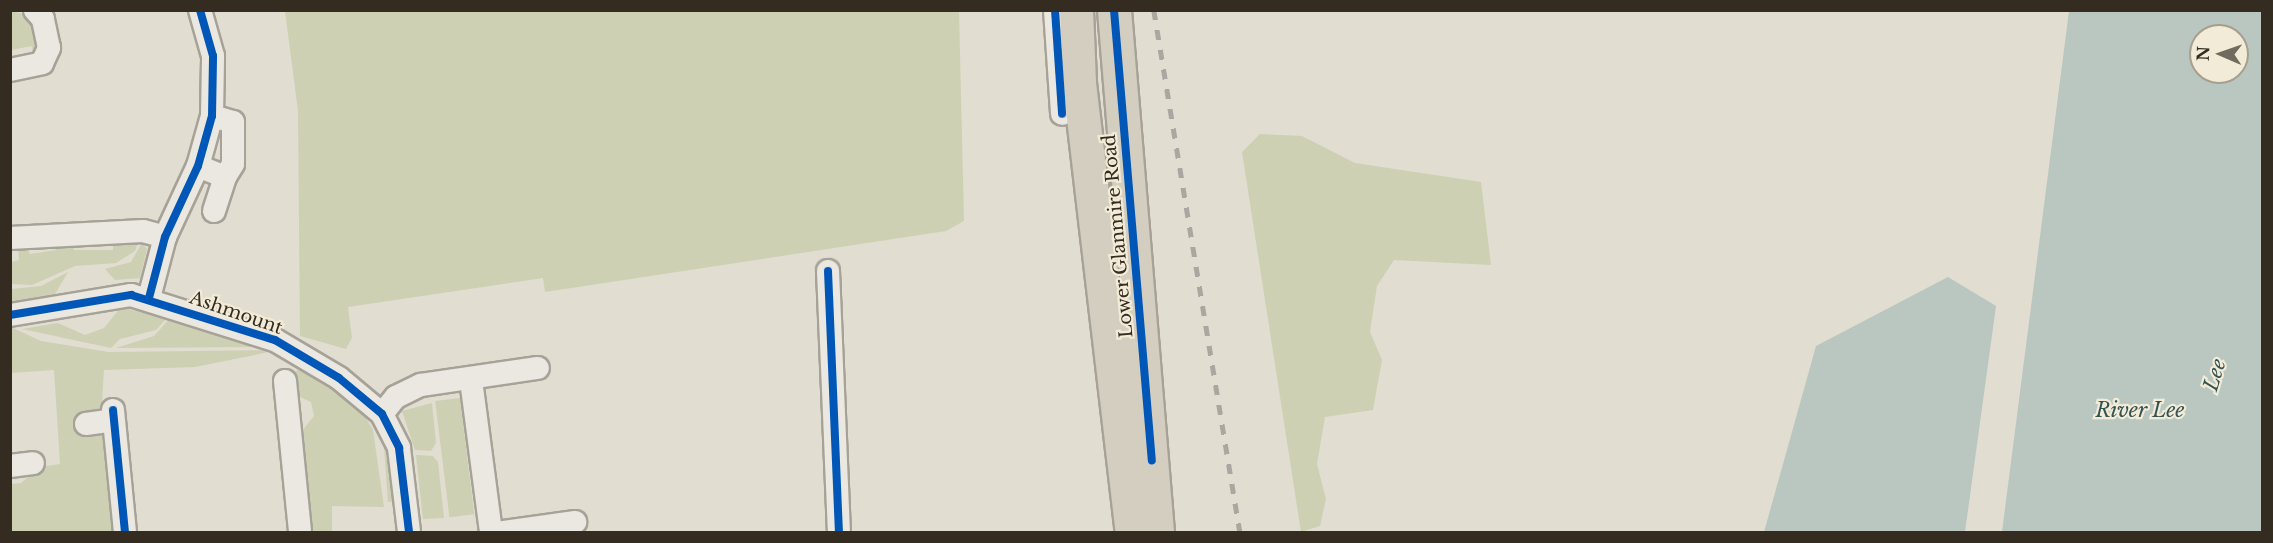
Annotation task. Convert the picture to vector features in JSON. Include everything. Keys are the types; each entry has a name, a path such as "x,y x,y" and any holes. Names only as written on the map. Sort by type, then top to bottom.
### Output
{"highway":[{"name":"Lower Glanmire Road","path":"1076,10 1079,83 1132,532"},
{"name":"Lower Glanmire Road","path":"1114,10 1157,532"}],"street":[{"path":"10,70 42,63 49,48 43,19 35,10"},
{"path":"148,298 165,237 198,166 212,117 213,56 201,10"},
{"path":"1055,10 1062,114"},
{"path":"212,117 233,122 233,164 225,177 214,211"},
{"path":"198,166 225,177"},
{"path":"10,238 143,231 165,237"},
{"path":"828,272 839,532"},
{"name":"Ashmount","path":"10,315 130,295 148,298 274,340 339,378 382,414 399,448 409,532"},
{"path":"382,414 406,390 538,368"},
{"path":"471,380 491,532"},
{"path":"285,381 298,415 300,532"},
{"path":"86,424 113,415 125,532"},
{"path":"504,532 575,522"}],"green space":[{"path":"11,11 34,16 42,47 33,57 32,46 11,50"},
{"path":"285,11 959,11 964,221 946,231 545,292 543,278 348,307 352,338 346,349 300,336 298,111"},
{"path":"1260,134 1302,136 1355,163 1481,182 1491,265 1394,260 1377,286 1370,332 1382,360 1373,410 1325,417 1317,464 1326,499 1320,526 1301,532 1242,152"},
{"path":"73,238 74,250 113,250 113,244 138,242 135,251 116,263 75,266 32,285 11,284 11,262 19,260 18,249 24,242 30,254 56,250 55,239"},
{"path":"142,243 147,249 140,278 115,280 105,269 131,262"},
{"path":"68,272 52,299 11,304 11,289 41,286"},
{"path":"121,307 166,319 156,330 120,339 111,348 22,329 58,323 85,335 104,328"},
{"path":"171,317 271,347 116,348 154,336"},
{"path":"11,327 41,341 109,352 279,350 195,367 104,370 100,432 110,443 119,532 11,532 11,484 21,483 40,467 60,464 54,370 11,373"},
{"path":"302,367 363,413 373,430 384,507 332,506 332,532 310,532 301,432 314,416 311,402 295,395 291,375"},
{"path":"460,398 474,514 449,517 435,401"},
{"path":"432,403 436,443 431,451 415,450 402,411"},
{"path":"383,433 392,449 398,501 388,502"},
{"path":"416,455 433,456 438,462 444,518 423,519"}],"water":[{"name":"River Lee","path":"2069,11 2262,11 2262,532 2002,532"},
{"path":"1948,277 1996,306 1965,532 1764,532 1816,346"}],"railway":[{"path":"1154,10 1240,532"}],"cycle path":[{"path":"149,298 165,237 198,166 212,116 213,56 200,10"},
{"path":"1055,10 1062,114"},
{"path":"1114,10 1152,460"},
{"path":"828,271 839,532"},
{"path":"10,315 131,295 275,340 339,378 382,414 399,448 409,532"},
{"path":"113,410 125,532"}],"water label":[{"name":"Lee","path":"2215,375"}]}
